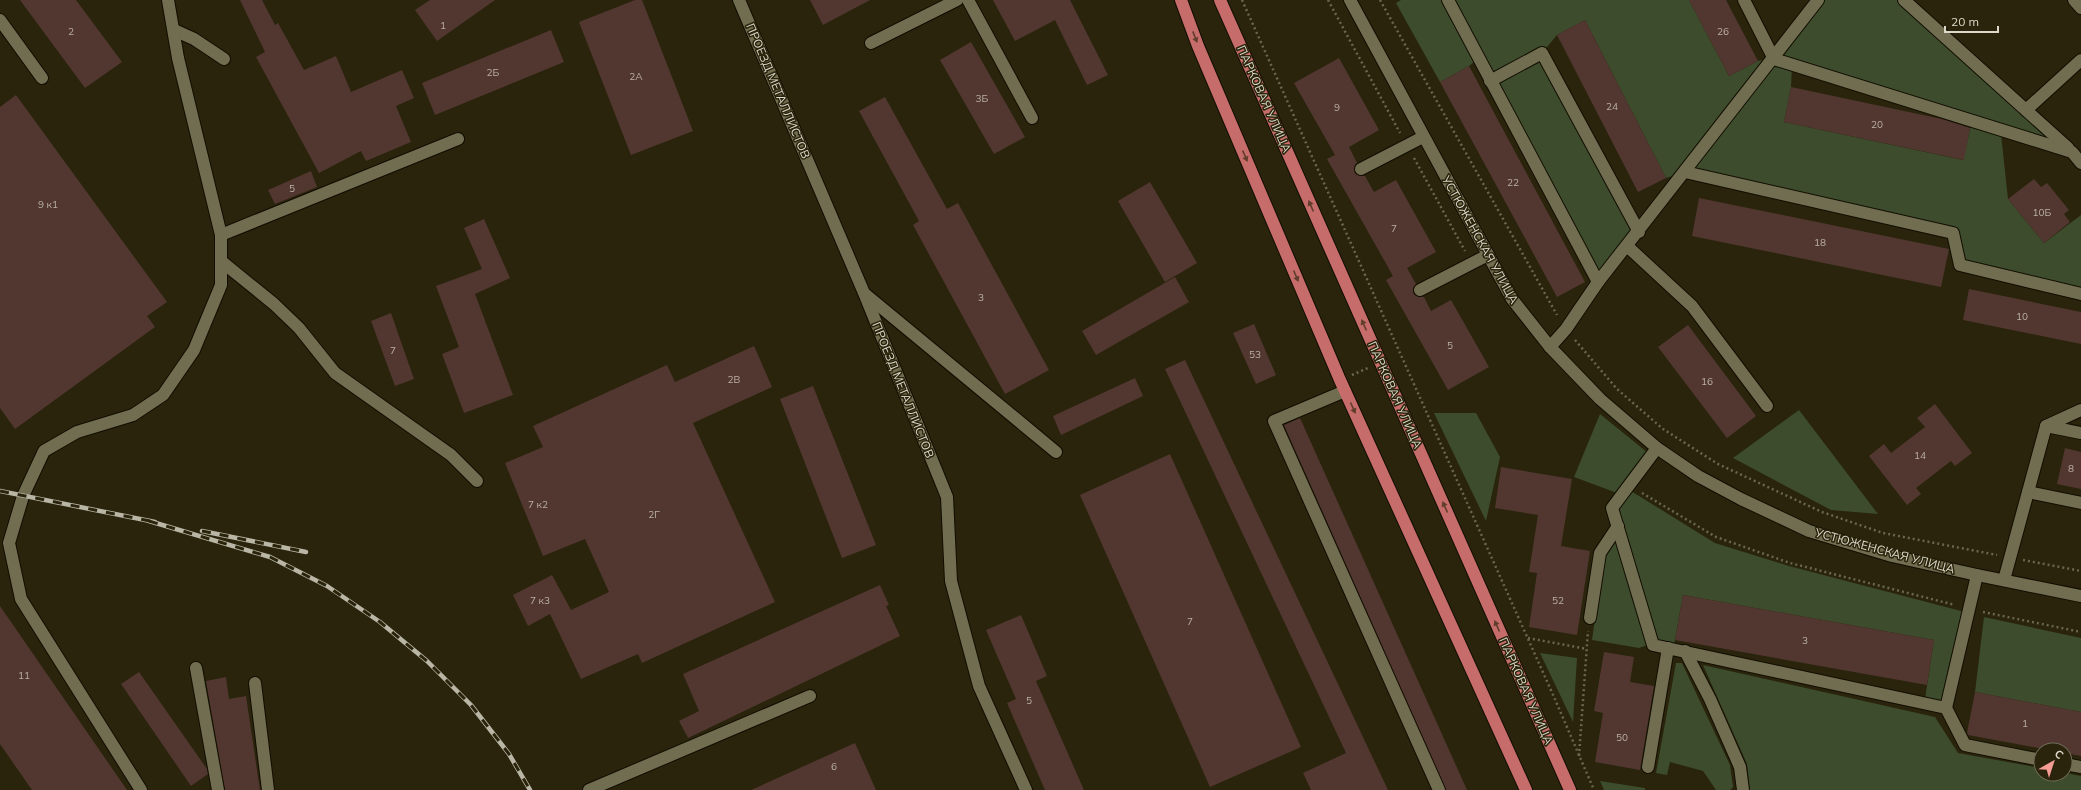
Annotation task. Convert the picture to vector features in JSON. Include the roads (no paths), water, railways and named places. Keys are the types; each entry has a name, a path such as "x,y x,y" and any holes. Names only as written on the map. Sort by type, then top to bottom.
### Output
{"main road":[{"path":"1181,0 1198,46 1340,380 1526,790"},
{"name":"ПАРКОВАЯ УЛИЦА","path":"1220,0 1570,790"}],"street":[{"path":"141,790 21,599 9,543 23,496 44,451 77,432 133,415 163,395 194,350 220,285 221,235 178,58 168,0"},
{"name":"ПРОЕЗД МЕТАЛЛИСТОВ","path":"739,0 864,293 946,497 951,581 979,686 1026,790"},
{"path":"871,42 957,0"},
{"path":"968,0 1032,118"},
{"name":"УСТЮЖЕНСКАЯ УЛИЦА","path":"1350,0 1512,299 1550,347 1600,399 1657,448 1698,476 1741,500 1809,531 1892,556 2081,596"},
{"path":"1448,0 1598,282"},
{"path":"1744,0 1774,59 2072,152"},
{"path":"1550,347 1566,329 1598,282 1774,59 1818,0"},
{"path":"1904,0 2072,152 2081,163"},
{"path":"2074,0 2081,8"},
{"path":"0,20 42,78"},
{"path":"174,30 194,39 224,59"},
{"path":"1490,81 1542,53 1638,232"},
{"path":"2026,110 2081,60"},
{"path":"1361,169 1423,137"},
{"path":"221,235 458,138"},
{"path":"1685,172 1953,233 1960,265 2081,294"},
{"path":"1627,246 1692,306 1767,406"},
{"path":"1420,290 1488,255"},
{"path":"221,261 274,304 299,328 335,373 451,455 477,481"},
{"path":"864,293 1056,452"},
{"path":"1345,391 1274,421 1439,790"},
{"path":"2046,426 2081,410"},
{"path":"2046,426 2081,433"},
{"path":"2004,580 2046,426"},
{"path":"1657,448 1612,508 1653,645 1946,708"},
{"path":"2028,492 2081,503"},
{"path":"1590,618 1600,553 1618,526"},
{"path":"1977,575 1946,708 1965,745 2033,758"},
{"path":"1648,766 1668,648"},
{"path":"1685,651 1710,699 1740,767 1743,790"},
{"path":"196,668 218,790"},
{"path":"255,682 268,790"},
{"path":"589,790 810,696"}],"railway":[{"path":"0,491 155,522"},
{"path":"149,521 270,557 327,586 380,622 427,661 471,705 509,754 530,790"},
{"path":"202,531 306,552"}]}
